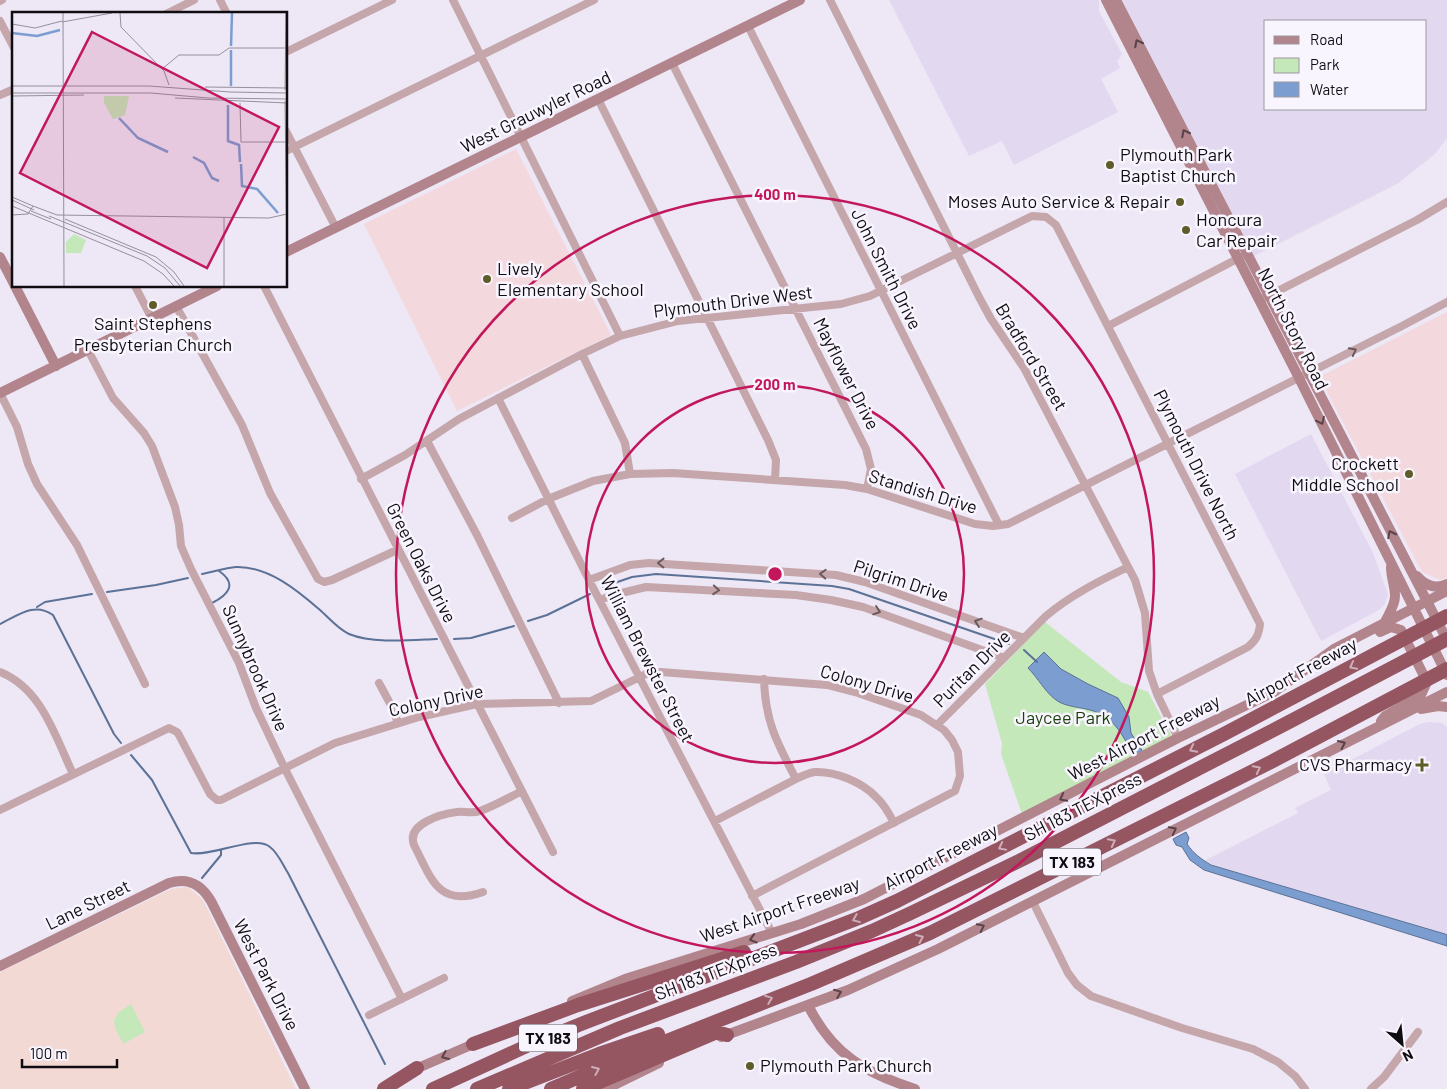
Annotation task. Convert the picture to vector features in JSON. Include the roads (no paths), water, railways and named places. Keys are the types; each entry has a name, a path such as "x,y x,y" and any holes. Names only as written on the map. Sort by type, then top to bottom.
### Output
{"highway":[{"path":"1430,625 1447,612"},
{"name":"Airport Freeway","path":"433,1089 529,1045 664,991 859,918 914,892 1224,734 1430,625 1447,618"},
{"name":"SH 183 TEXpress","path":"491,1089 635,1028 823,956 901,923 1028,864 1142,806 1403,665 1447,639"},
{"name":"SH 183 TEXpress","path":"477,1089 620,1028 796,962 880,927 1023,858 1403,665 1447,646"},
{"name":"TX 183","path":"553,1089 930,933 1271,762 1447,669"},
{"path":"473,1044 578,1005 688,968 750,950 775,949"},
{"path":"456,1089 541,1049 640,1008 664,991"},
{"path":"509,1089 600,1054 673,1029 724,1017"},
{"path":"583,1089 717,1032 727,1035"},
{"path":"384,1089 417,1068"}],"main road":[{"name":"West Grauwyler Road","path":"288,251 800,0"},
{"name":"North Story Road","path":"1106,0 1151,79 1304,375 1447,639"},
{"name":"North Story Road","path":"1116,0 1151,79"},
{"path":"0,257 12,281"},
{"path":"16,288 56,366"},
{"path":"0,393 213,288"},
{"name":"North Story Road","path":"1304,375 1391,564 1447,675"},
{"path":"1406,563 1425,583 1436,587 1447,584"},
{"path":"1384,624 1395,602 1394,589 1390,578 1391,564"},
{"name":"West Airport Freeway","path":"374,1089 417,1068 623,980 772,933 834,912 864,899 1178,738 1274,692 1334,649 1447,592"},
{"path":"1327,655 1337,653 1391,628 1401,630 1405,635 1427,682 1421,695 1385,716 1376,728"},
{"path":"606,1089 662,1062 727,1035 882,975 1033,902 1321,754 1447,692"},
{"path":"1408,712 1438,706 1447,707"},
{"name":"Lane Street","path":"0,966 169,883 180,880 191,882"},
{"name":"West Park Drive","path":"191,882 202,888 211,901 305,1089"},
{"path":"808,1005 819,1024 840,1050 868,1071 899,1087 914,1089"}],"street":[{"path":"170,12 194,0"},
{"path":"220,0 226,12"},
{"path":"288,51 392,0"},
{"path":"453,0 620,336"},
{"path":"288,150 594,0"},
{"name":"Bradford Street","path":"830,0 956,253 991,319 1024,368 1128,567 1142,602 1147,632 1149,671 1157,694 1178,738"},
{"path":"0,21 12,44"},
{"name":"John Smith Drive","path":"748,26 999,526"},
{"name":"Mayflower Drive","path":"672,63 866,449 871,469 867,489"},
{"path":"0,95 12,89"},
{"path":"598,99 774,454 775,480"},
{"path":"288,135 336,228"},
{"path":"1264,298 1417,220 1447,202"},
{"name":"Plymouth Drive West","path":"361,479 427,441 459,419 620,336 662,324 849,303 881,291 1032,216 1036,216"},
{"name":"Plymouth Drive North","path":"1036,216 1046,217 1056,225 1260,624 1260,631 1256,640 1248,647 1157,694"},
{"path":"1108,326 1243,257"},
{"path":"136,288 152,318"},
{"name":"Green Oaks Drive","path":"265,288 397,550 553,852"},
{"name":"Standish Drive","path":"512,518 548,499 592,481 630,474 673,473 845,485 867,489 975,524 999,526 1012,523 1447,302"},
{"path":"176,306 242,425 270,493 318,579 324,582 332,580 397,550"},
{"name":"Sunnybrook Drive","path":"88,350 113,398 144,433 152,446 175,507 181,546 238,663 256,708 285,769 402,999"},
{"path":"582,354 625,443 630,474"},
{"path":"0,393 17,427 28,464 37,484 77,545 145,684"},
{"name":"William Brewster Street","path":"498,398 589,580 772,933"},
{"path":"427,441 477,535 559,703"},
{"name":"Pilgrim Drive","path":"589,580 622,567 648,563 836,575 865,582 1024,638"},
{"name":"Puritan Drive","path":"752,896 955,791 960,776 958,752 952,740 937,725 1046,616 1064,601 1128,567"},
{"name":"Pilgrim Drive","path":"600,600 646,587 788,595 831,600 863,606 1004,658"},
{"path":"0,672 21,684 41,707 73,774"},
{"name":"Colony Drive","path":"0,810 168,728 177,732 210,794 217,800 221,800 335,744 398,723 477,704 591,701 648,673 661,672 764,679 840,688 921,715 937,725"},
{"path":"764,679 765,702 770,724 776,741 796,779"},
{"path":"379,683 392,706 398,723"},
{"path":"714,821 808,773 820,772 852,781 876,796 894,823"},
{"path":"483,892 461,897 437,887 414,845 413,832 442,815 480,811 522,791"},
{"path":"1033,902 1068,973 1077,985 1091,996 1182,1028 1254,1050 1278,1062 1295,1076 1305,1089"},
{"path":"369,1015 444,978"},
{"path":"1371,1089 1384,1077 1418,1032"}],"water":[{"path":"1044,652 1061,669 1118,698 1129,717 1131,733 1143,752 1134,756 1116,726 1110,720 1096,712 1063,704 1052,697 1028,668"},
{"path":"1186,832 1189,838 1187,844 1190,848 1211,865 1445,934 1447,935 1447,946 1204,870 1190,860 1182,847 1176,845 1173,839"}],"waterway":[{"path":"202,574 236,567 259,570 292,587 349,634 369,639 393,641 437,639"},
{"path":"212,603 223,596 229,589 228,580 219,571"},
{"path":"603,587 632,577 656,574 832,586 849,589 1009,644"},
{"path":"107,592 188,578"},
{"path":"37,607 45,602 92,594"},
{"path":"528,621 547,615 590,594"},
{"path":"0,624 26,611 46,611 53,615 114,734 121,743"},
{"path":"454,639 471,638 514,626"},
{"path":"1024,650 1037,662"},
{"path":"131,755 152,780 191,853 210,852 254,843 263,844 275,852 288,873 385,1064"},
{"path":"202,878 221,855 221,850"}],"place":[{"name":"Plymouth Park Baptist Church","path":"1110,165"},
{"name":"Moses Auto Service & Repair","path":"1180,202"},
{"name":"Honcura Car Repair","path":"1186,230"},
{"name":"Lively Elementary School","path":"487,279"},
{"name":"Saint Stephens Presbyterian Church","path":"153,305"},
{"name":"Crockett Middle School","path":"1409,474"},
{"name":"CVS Pharmacy","path":"1422,765"},
{"name":"Plymouth Park Church","path":"750,1066"}],"park label":[{"name":"Jaycee Park","path":"1063,718"}]}
